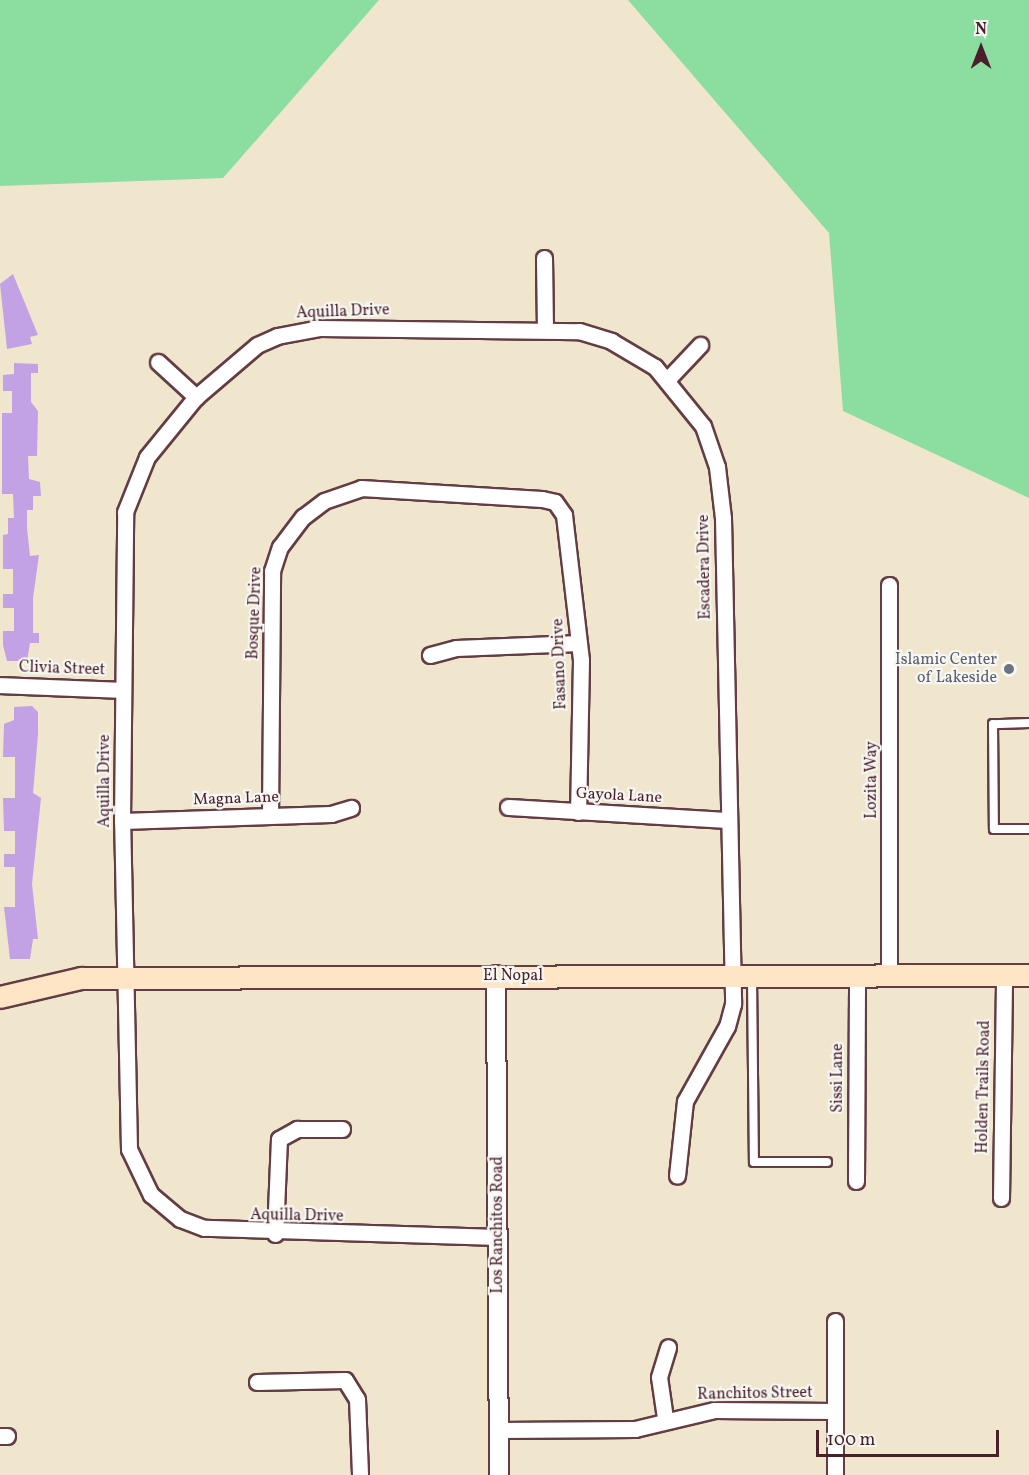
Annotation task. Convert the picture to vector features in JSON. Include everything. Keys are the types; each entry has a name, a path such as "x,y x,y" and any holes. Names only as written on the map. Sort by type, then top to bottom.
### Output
{"main road":[{"name":"El Nopal","path":"1,994 52,982 126,977 1029,975"}],"street":[{"path":"544,258 545,327"},
{"name":"Escadera Drive","path":"545,327 611,341 668,379 703,426 720,484 728,820 742,976 727,1026 685,1101 677,1176"},
{"name":"Aquilla Drive","path":"498,1237 275,1234 192,1224 170,1212 144,1184 128,1136 122,821 127,501 147,457 196,398 257,345 298,330 545,327"},
{"path":"668,379 700,345"},
{"path":"158,362 196,398"},
{"name":"Bosque Drive","path":"270,816 272,571 280,547 303,517 324,501 361,488 542,499 555,502 564,515"},
{"name":"Fasano Drive","path":"564,515 579,643 578,812"},
{"name":"Lozita Way","path":"889,585 889,976"},
{"path":"430,655 456,648 579,643"},
{"name":"Clivia Street","path":"0,685 123,690"},
{"name":"Gayola Lane","path":"508,807 728,820"},
{"name":"Magna Lane","path":"122,821 270,816 351,808"},
{"name":"Los Ranchitos Road","path":"496,975 499,1475"},
{"name":"Sissi Lane","path":"856,1181 857,976"},
{"name":"Holden Trails Road","path":"1001,1198 1004,976"},
{"path":"275,1234 279,1139 297,1129 342,1129"},
{"path":"835,1321 835,1475"},
{"path":"664,1418 659,1377 668,1347"},
{"path":"257,1382 345,1380 357,1399 360,1475"},
{"name":"Ranchitos Street","path":"499,1430 635,1429 664,1418 714,1410 834,1411"}],"lane":[{"path":"1029,723 993,724 994,829 1029,829"},
{"path":"742,976 753,1162 826,1162"}],"green space":[{"path":"0,0 379,0 223,178 0,186"},
{"path":"628,0 1029,0 1029,498 843,411 829,233"}],"building":[{"path":"13,274 38,335 30,337 32,344 7,349 0,284"},
{"path":"14,363 38,364 38,373 31,373 31,402 38,411 37,456 28,456 29,479 40,482 41,496 33,496 33,510 27,510 27,528 30,556 39,555 33,598 33,633 39,633 39,643 30,643 27,661 7,661 3,645 3,631 14,631 14,608 3,608 3,594 13,594 13,569 3,569 3,535 8,534 8,518 14,518 13,494 2,494 2,413 12,413 12,391 3,391 3,375 14,374"},
{"path":"32,706 38,712 33,793 41,798 32,884 38,939 33,939 30,959 10,959 4,907 15,907 15,867 4,867 4,854 15,854 15,831 4,831 3,798 15,798 15,757 3,757 4,724 14,720 14,707"}],"place":[{"name":"Islamic Center of Lakeside","path":"1009,669"}]}
